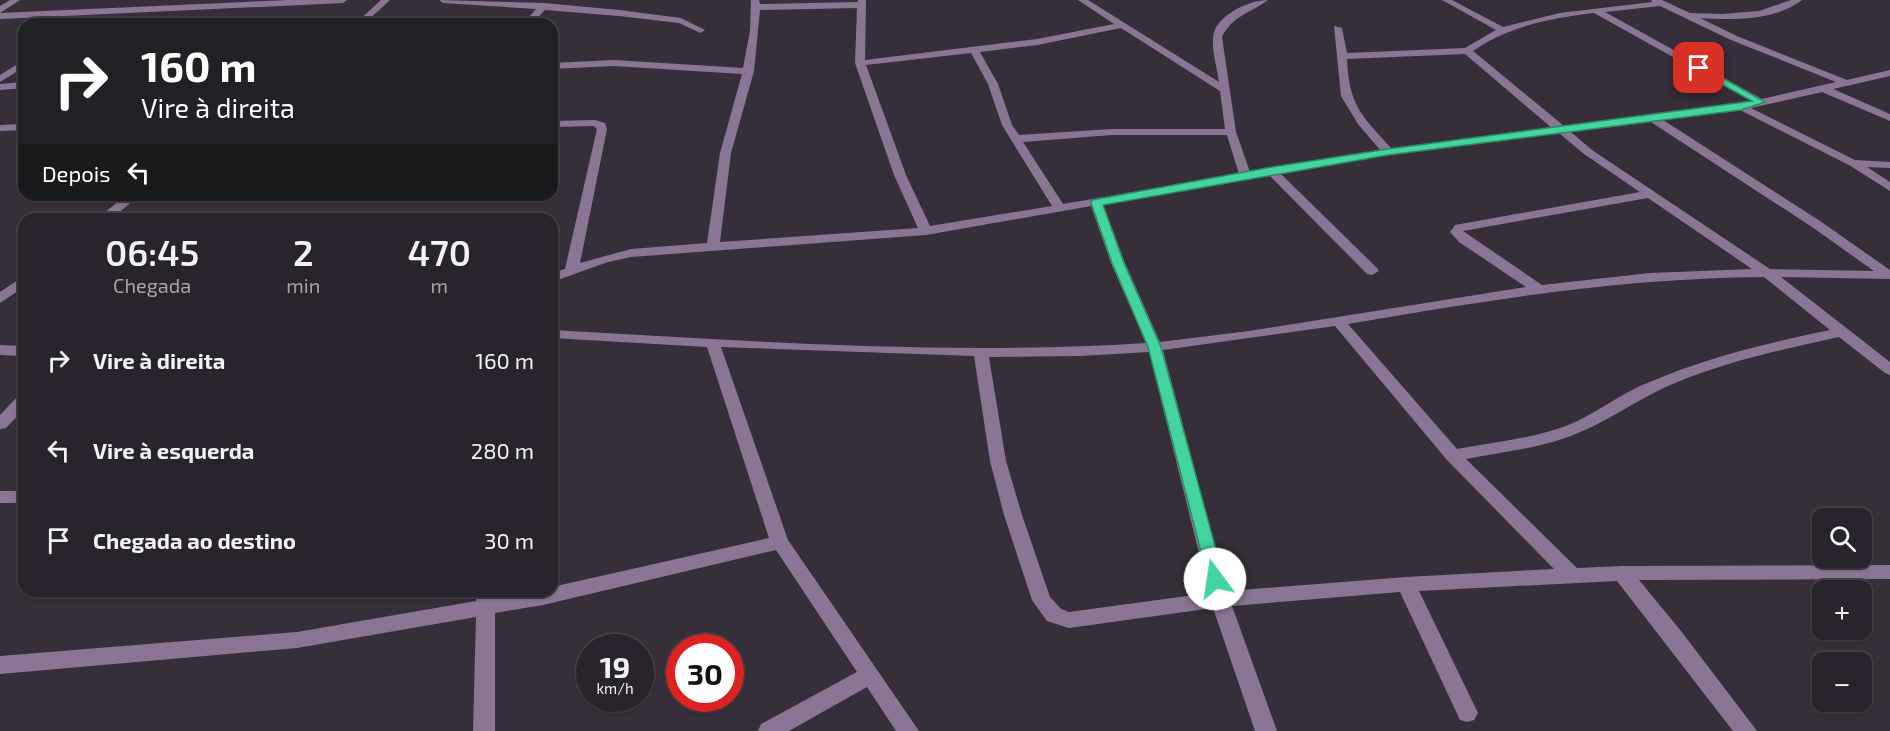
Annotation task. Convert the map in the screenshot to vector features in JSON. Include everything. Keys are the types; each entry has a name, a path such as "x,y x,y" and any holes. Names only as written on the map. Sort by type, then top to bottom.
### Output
{"street":[{"path":"0,10 16,0"},
{"path":"86,18 111,0"},
{"path":"205,7 213,0"},
{"path":"0,16 344,0"},
{"path":"366,18 386,0"},
{"path":"443,0 544,6 667,19 681,21 700,30"},
{"path":"1082,0 1225,90"},
{"path":"1245,176 1231,132 1217,37 1221,28 1231,17 1245,7 1264,0"},
{"path":"1446,0 1500,29"},
{"path":"1686,14 1750,16 1765,14 1798,0"},
{"path":"1344,56 1467,51 1477,42 1500,29 1659,2 1734,38 1849,84"},
{"path":"712,248 720,181 733,121 749,71 755,3 862,3 860,63 900,175 926,231"},
{"path":"533,18 544,6"},
{"path":"1597,11 1760,102"},
{"path":"860,63 1037,42 1124,25"},
{"path":"1337,28 1344,56 1344,89 1348,99 1388,152"},
{"path":"974,50 993,84 1002,113 1016,139 1060,209"},
{"path":"1467,51 1558,129 1770,275 1890,370"},
{"path":"558,66 615,63 749,71"},
{"path":"0,79 18,67"},
{"path":"558,275 572,269 631,253 926,231 1388,152 1741,107 1890,73"},
{"path":"0,87 18,86"},
{"path":"1825,89 1890,118"},
{"path":"1741,107 1853,163 1890,187"},
{"path":"1653,118 1816,224 1889,275"},
{"path":"558,124 595,123 601,125 602,129 572,269"},
{"path":"0,128 18,127"},
{"path":"1016,139 1112,132 1231,132"},
{"path":"1853,163 1890,165"},
{"path":"1272,171 1372,271"},
{"path":"1539,289 1456,232 1459,228 1651,194"},
{"path":"111,213 126,201"},
{"path":"1096,203 1118,263 1155,347 1220,599 1266,731"},
{"path":"558,334 713,344 981,353 1068,352 1155,347 1339,322 1539,289 1687,275 1889,275"},
{"path":"0,298 18,284"},
{"path":"1339,322 1453,456 1572,575"},
{"path":"1453,456 1558,435 1600,418 1634,394 1661,382 1775,346 1842,332"},
{"path":"713,344 780,542 908,731"},
{"path":"0,350 18,351"},
{"path":"981,353 998,461 1013,515 1042,600 1054,615 1069,620 1220,599 1406,584 1622,573 1890,572"},
{"path":"0,424 18,406"},
{"path":"0,497 18,496"},
{"path":"558,590 608,583 780,542"},
{"path":"1622,573 1746,731"},
{"path":"1406,584 1467,713"},
{"path":"0,665 297,640 501,597"},
{"path":"484,731 486,599"},
{"path":"769,731 870,675"}],"route":[{"path":"1215,579 1155,347 1118,263 1096,203 1388,152 1741,107 1760,102 1699,68"}]}
